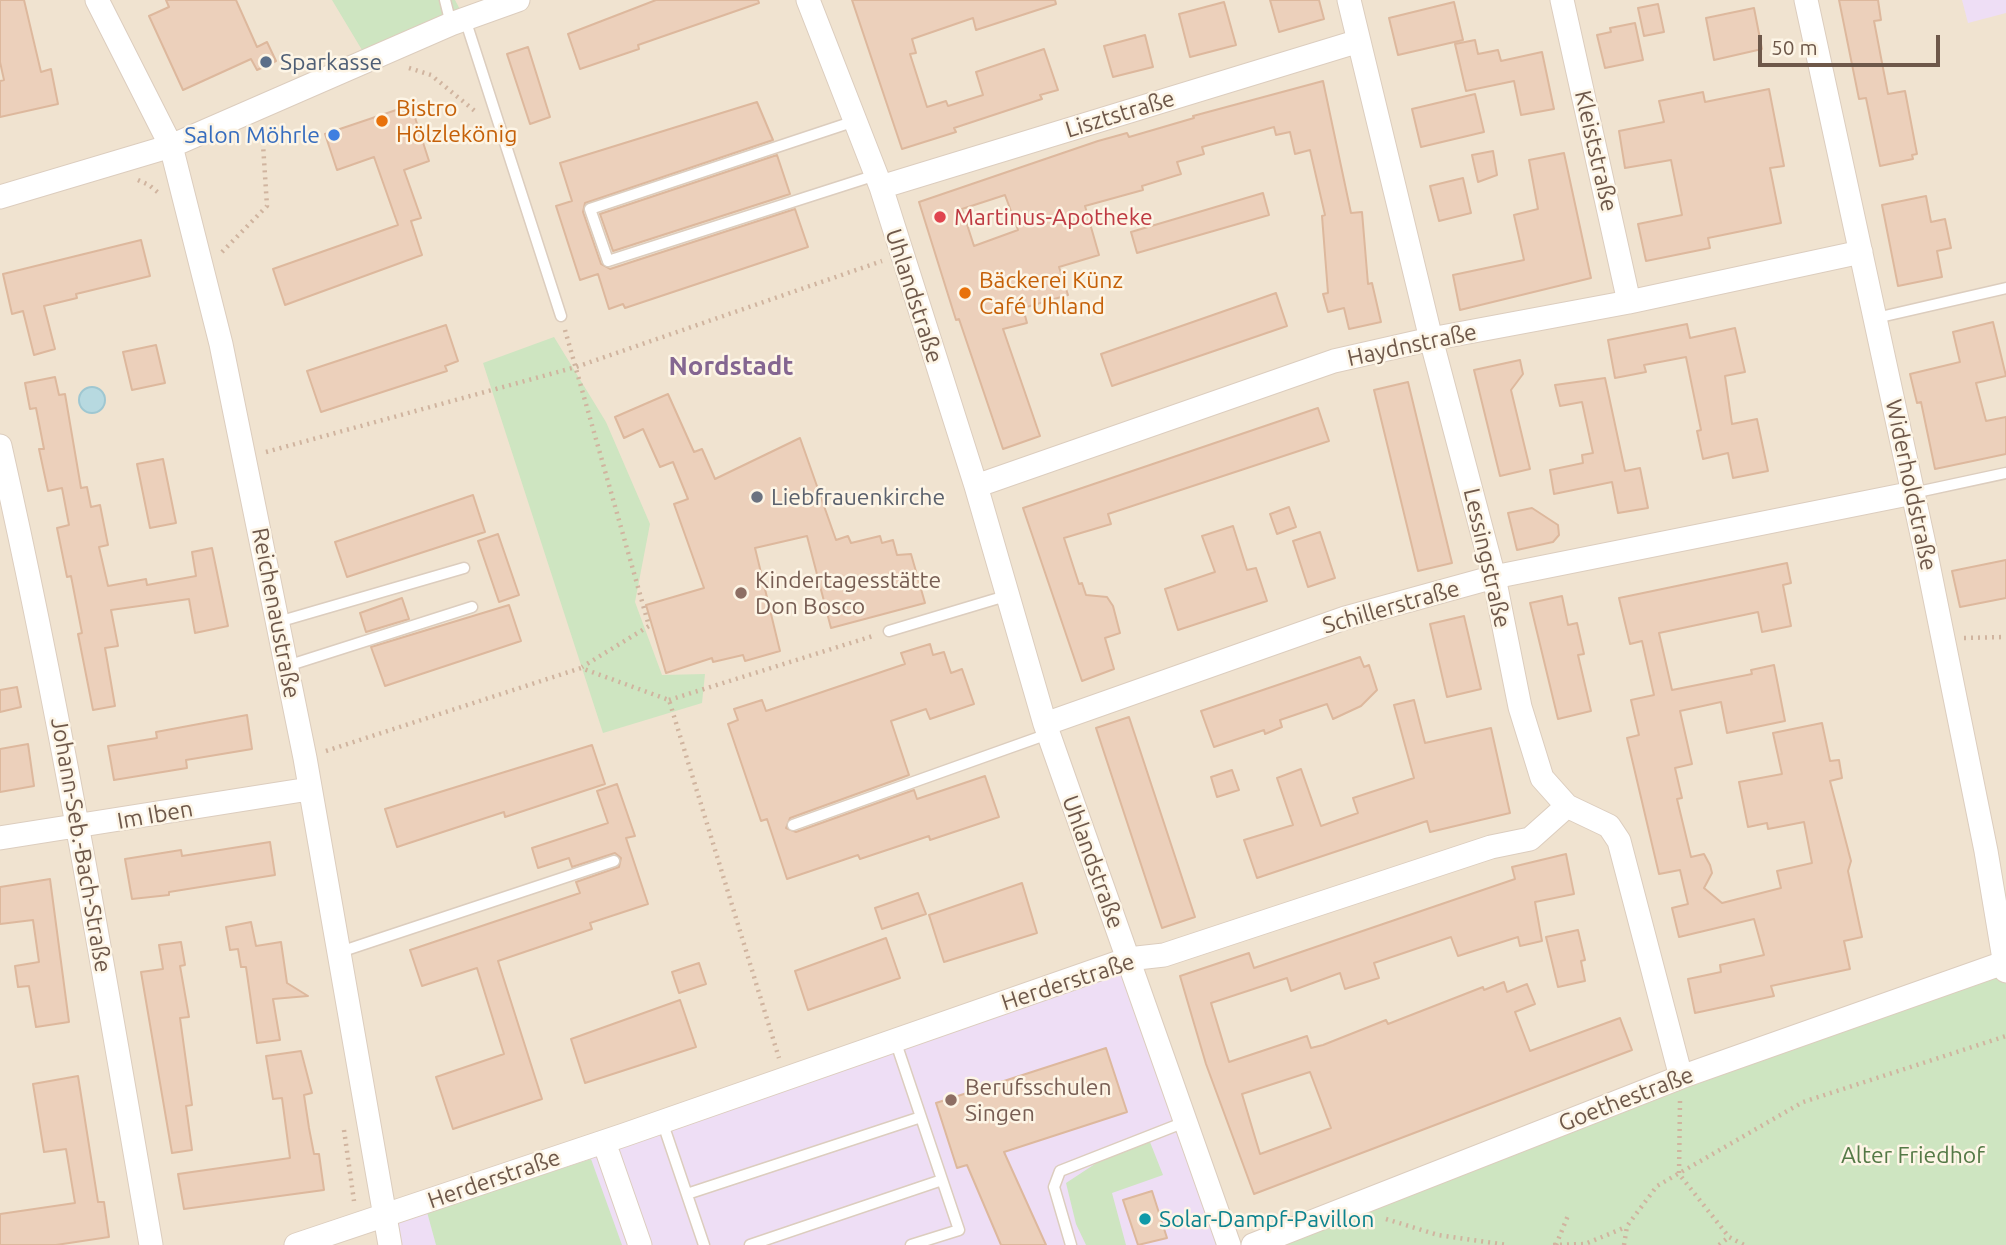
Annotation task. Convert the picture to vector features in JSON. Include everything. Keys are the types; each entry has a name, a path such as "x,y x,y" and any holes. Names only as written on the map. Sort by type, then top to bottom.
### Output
{"street":[{"name":"Reichenaustraße","path":"97,0 171,146 202,268 245,458 305,758 390,1245"},
{"path":"0,197 171,146 458,22 518,0"},
{"name":"Uhlandstraße","path":"808,0 878,181 976,486 1046,729 1185,1122 1223,1243"},
{"name":"Lessingstraße","path":"1349,0 1431,339 1494,578 1520,707 1542,778 1566,806 1609,826 1619,841 1681,1077"},
{"name":"Kleiststraße","path":"1562,0 1629,302"},
{"name":"Widerholdstraße","path":"1806,0 1913,493 1986,851 2005,965"},
{"name":"Lisztstraße","path":"878,181 1359,41"},
{"name":"Haydnstraße","path":"976,486 1334,362 1431,339 1629,302 1861,251"},
{"name":"Johann-Seb.-Bach-Straße","path":"0,446 40,623 80,827 151,1245"},
{"name":"Schillerstraße","path":"1046,729 1345,618 1494,578 1913,493"},
{"name":"Im Iben","path":"0,838 309,789"},
{"name":"Herderstraße","path":"296,1245 604,1142 1128,959 1164,955 1491,847 1531,839 1566,806"},
{"name":"Goethestraße","path":"1253,1245 1681,1077 2005,965"},
{"path":"604,1142 640,1245"}],"lane":[{"path":"445,0 458,22 497,118 561,316"},
{"path":"855,121 590,209 608,261 878,181"},
{"path":"1876,318 2006,288"},
{"path":"1913,493 2006,473"},
{"path":"278,622 464,568"},
{"path":"889,631 1009,595"},
{"path":"287,666 472,607"},
{"path":"793,825 1046,729"},
{"path":"340,952 614,860"},
{"path":"895,1040 959,1230 911,1245"},
{"path":"687,1194 920,1117"},
{"path":"662,1121 704,1245"},
{"path":"1071,1245 1054,1187 1060,1171 1185,1122"},
{"path":"750,1245 942,1180"}],"path":[{"path":"392,50 410,69 431,75 478,114 497,118"},
{"path":"202,268 233,242 267,206 260,107"},
{"path":"128,159 139,181 149,185 161,196"},
{"path":"245,458 576,367 900,254"},
{"path":"305,758 581,668 649,626 561,316"},
{"path":"581,668 670,700 889,631"},
{"path":"1956,641 1966,638 2006,637"},
{"path":"670,700 786,1079"},
{"path":"1623,1245 1627,1226 1657,1186 1803,1102 2006,1036"},
{"path":"1681,1077 1679,1174 1729,1237 1744,1245"},
{"path":"341,1116 354,1202 346,1228"},
{"path":"1569,1213 1554,1245 1585,1244 1627,1226"},
{"path":"1386,1219 1438,1235 1508,1245"},
{"path":"1719,1245 1729,1237"}],"shaded area":[{"path":"0,0 2006,0 2006,1245 0,1245"},
{"path":"1962,0 2006,0 2006,13 1968,23"},
{"name":"Berufsschulen Singen","path":"1128,959 1229,1245 390,1245 385,1216"}],"green space":[{"path":"332,0 455,0 465,19 368,60"},
{"path":"554,337 606,422 650,524 635,602 662,675 705,674 702,703 603,733 483,363"},
{"name":"Alter Friedhof","path":"2006,971 2006,1245 1253,1245 1681,1077"},
{"path":"1150,1142 1163,1175 1112,1193 1126,1245 1086,1245 1076,1224 1066,1183 1098,1162"},
{"path":"591,1159 622,1245 436,1245 427,1212"}],"water":[{"path":"92,387 101,391 105,400 101,409 92,413 83,409 79,400 83,391"}],"building":[{"path":"0,0 24,0 41,72 51,69 58,104 0,117 0,81 4,80 0,62"},
{"path":"166,0 236,0 257,47 267,42 276,61 257,70 251,59 183,90 149,16 169,7"},
{"path":"656,0 758,0 759,3 638,45 639,49 580,69 568,34"},
{"path":"852,0 1055,0 1056,4 976,30 973,18 912,39 916,53 910,54 927,107 946,101 948,106 983,95 976,72 1044,49 1058,90 1040,95 1042,99 954,128 956,132 902,149"},
{"path":"1270,0 1319,0 1324,19 1279,32"},
{"path":"1839,0 1878,0 1881,20 1874,21 1888,94 1905,91 1917,154 1912,155 1913,159 1880,166 1866,98 1859,99"},
{"path":"1224,2 1236,45 1190,57 1179,14"},
{"path":"1454,2 1463,40 1398,55 1389,18"},
{"path":"1658,4 1664,32 1644,36 1638,8"},
{"path":"1754,8 1762,49 1714,60 1706,18"},
{"path":"1635,23 1643,60 1605,68 1597,35 1611,32 1610,28"},
{"path":"1145,35 1153,67 1113,77 1104,46"},
{"path":"1475,40 1478,54 1498,50 1501,61 1542,52 1554,109 1521,115 1514,81 1466,91 1455,44"},
{"path":"528,47 550,117 530,124 507,54"},
{"path":"1323,81 1351,213 1362,212 1368,284 1372,283 1381,322 1349,329 1344,308 1328,312 1323,294 1328,293 1322,216 1325,215 1310,150 1295,154 1290,132 1276,135 1274,127 1202,147 1204,154 1177,162 1181,174 1142,186 1143,190 1085,206 1099,255 1059,267 1068,295 1023,308 1027,323 1003,329 1040,436 1003,449 959,319 956,320 919,202 1098,141 1127,133 1129,137 1194,118 1193,116","holes":["1005,195 1018,230 974,246 962,209"]},
{"path":"1769,89 1784,166 1770,168 1781,223 1708,238 1710,248 1646,261 1638,224 1682,215 1671,160 1625,168 1619,131 1664,122 1659,101 1703,92 1705,102"},
{"path":"1475,94 1484,132 1421,147 1412,109"},
{"path":"757,102 773,140 585,203 583,212 601,264 610,269 795,209 808,247 625,308 623,304 609,309 598,274 580,280 556,206 572,201 560,163"},
{"path":"411,105 429,161 404,170 421,218 411,221 422,255 285,305 273,269 398,225 374,157 337,170 325,134"},
{"path":"1493,151 1497,175 1478,182 1472,155"},
{"path":"1564,153 1591,278 1460,310 1453,275 1524,260 1514,215 1538,209 1529,160"},
{"path":"777,155 790,194 613,251 600,214"},
{"path":"1463,178 1471,213 1439,221 1430,186"},
{"path":"1263,193 1269,215 1137,253 1131,232"},
{"path":"1926,196 1931,222 1945,219 1951,248 1937,251 1942,277 1898,286 1882,205"},
{"path":"141,240 150,276 76,294 77,298 44,306 55,349 34,355 23,311 12,314 3,274"},
{"path":"1276,293 1287,326 1112,386 1101,354"},
{"path":"1993,322 2006,376 1976,383 1986,421 2006,417 2006,454 1935,469 1921,402 1917,403 1910,374 1960,362 1953,332"},
{"path":"1687,324 1690,338 1735,328 1745,372 1725,376 1732,424 1757,419 1768,471 1733,478 1728,453 1703,459 1697,431 1701,430 1686,357 1644,365 1646,372 1615,378 1608,340"},
{"path":"446,325 458,361 445,366 447,371 321,412 307,371"},
{"path":"156,345 165,383 132,390 123,352"},
{"path":"1520,360 1523,374 1511,390 1530,469 1500,476 1474,370"},
{"path":"55,377 59,395 65,394 81,488 87,487 91,507 100,505 108,545 99,547 108,586 146,579 147,585 196,576 192,552 212,548 228,626 195,633 189,599 111,610 118,646 105,648 115,706 93,710 78,634 82,633 71,576 67,577 57,528 69,525 62,488 48,491 39,449 44,449 36,408 30,409 25,383"},
{"path":"1605,378 1625,471 1640,468 1648,508 1618,513 1612,482 1554,494 1550,470 1583,463 1582,455 1593,453 1582,402 1560,406 1555,385"},
{"path":"1408,382 1452,563 1418,571 1374,390"},
{"path":"668,394 694,452 702,449 715,479 800,438 836,540 848,536 851,543 880,536 882,543 893,540 897,555 911,554 925,603 831,628 807,536 755,548 780,651 745,661 743,655 713,662 712,658 666,673 646,605 704,588 674,504 688,499 673,462 660,467 643,429 624,438 615,417"},
{"path":"1318,408 1329,441 1108,514 1111,524 1064,538 1079,584 1082,583 1086,595 1107,597 1113,606 1120,633 1105,638 1114,669 1082,681 1023,508"},
{"path":"163,459 176,523 150,528 137,464"},
{"path":"473,495 485,532 347,577 335,542"},
{"path":"1289,507 1296,527 1277,534 1270,514"},
{"path":"1532,508 1558,525 1559,535 1553,542 1517,550 1508,513"},
{"path":"1233,526 1247,570 1256,568 1267,601 1178,630 1165,589 1215,572 1202,536"},
{"path":"1320,532 1335,578 1308,587 1293,541"},
{"path":"498,534 519,595 499,602 478,541"},
{"path":"2006,560 2006,598 1960,607 1952,571"},
{"path":"1787,563 1791,583 1783,585 1791,626 1762,632 1758,612 1659,633 1672,690 1752,674 1751,670 1774,665 1785,721 1727,733 1721,702 1680,711 1692,764 1675,768 1682,798 1677,799 1691,857 1704,854 1710,865 1712,873 1704,888 1722,903 1781,888 1777,871 1812,863 1804,822 1768,829 1767,823 1748,827 1739,782 1782,774 1773,733 1822,723 1830,761 1839,760 1842,778 1830,781 1851,861 1848,871 1862,937 1844,941 1850,969 1771,986 1774,996 1695,1013 1688,979 1721,972 1720,965 1764,955 1754,919 1679,937 1672,908 1688,904 1680,870 1659,874 1627,738 1639,735 1631,700 1654,695 1642,641 1630,644 1619,598"},
{"path":"1562,596 1568,625 1577,623 1584,654 1578,655 1591,711 1558,719 1530,603"},
{"path":"402,598 409,619 366,632 360,613"},
{"path":"509,605 521,641 385,686 371,647"},
{"path":"1464,616 1481,689 1447,697 1430,624"},
{"path":"930,644 933,655 944,652 951,673 962,669 974,704 930,719 926,709 891,721 909,775 790,818 786,828 796,832 914,790 917,799 985,776 999,817 860,859 858,855 787,879 767,819 761,821 728,724 738,720 734,709 762,700 766,711 905,664 901,653"},
{"path":"1360,657 1364,667 1369,665 1377,690 1361,706 1333,719 1327,704 1280,720 1282,727 1265,734 1264,730 1214,747 1201,711"},
{"path":"17,687 21,707 0,712 0,690"},
{"path":"1414,700 1425,743 1491,728 1510,813 1430,832 1427,821 1257,878 1244,840 1293,825 1277,778 1301,769 1321,826 1358,813 1353,798 1414,778 1394,705"},
{"path":"247,715 252,749 186,760 187,768 114,780 108,746 157,738 156,732"},
{"path":"1129,717 1195,917 1162,928 1096,728"},
{"path":"28,744 34,786 0,792 0,749"},
{"path":"592,745 605,784 505,817 504,812 397,847 385,809"},
{"path":"1232,770 1239,790 1217,797 1211,777"},
{"path":"617,784 635,836 626,838 648,904 590,923 592,929 498,961 542,1099 453,1129 436,1077 504,1054 477,968 422,986 410,950 580,893 576,882 619,867 621,858 615,853 572,867 569,858 538,868 532,848 608,823 597,791"},
{"path":"270,842 275,875 169,892 169,895 132,899 125,859 181,850 182,856"},
{"path":"1566,854 1574,894 1535,902 1542,941 1520,946 1518,937 1458,956 1451,937 1374,963 1379,978 1345,989 1340,973 1291,991 1287,978 1211,1003 1229,1062 1307,1036 1311,1048 1323,1045 1386,1020 1388,1024 1483,987 1484,990 1504,982 1507,992 1527,984 1535,1004 1515,1012 1530,1051 1620,1018 1632,1050 1254,1194 1206,1064 1180,976 1249,953 1254,968 1515,879 1512,867","holes":["1310,1072 1331,1128 1260,1154 1242,1094"]},
{"path":"50,879 69,1022 36,1027 29,986 18,987 15,966 39,962 33,920 0,924 0,887"},
{"path":"1022,883 1037,933 944,962 929,915"},
{"path":"918,893 926,914 882,929 875,908"},
{"path":"251,922 256,946 281,942 287,983 308,996 273,999 280,1040 257,1043 246,967 241,967 238,949 230,950 226,927"},
{"path":"1578,930 1585,960 1581,961 1585,981 1558,987 1546,937"},
{"path":"886,938 900,978 808,1010 795,971"},
{"path":"181,942 185,965 180,966 189,1017 180,1018 192,1105 186,1106 192,1150 172,1153 141,972 163,969 159,945"},
{"path":"699,963 706,984 679,993 672,972"},
{"path":"680,1000 696,1047 585,1083 571,1039"},
{"path":"1106,1048 1127,1112 1004,1152 1046,1245 1001,1245 967,1165 957,1168 936,1103"},
{"path":"301,1051 312,1093 304,1095 309,1128 314,1154 319,1154 324,1190 184,1209 178,1174 290,1158 282,1098 273,1099 266,1056"},
{"path":"78,1076 98,1202 104,1202 109,1237 56,1245 0,1245 0,1214 75,1203 66,1149 44,1152 33,1084"},
{"name":"Solar-Dampf-Pavillon","path":"1152,1191 1167,1238 1138,1245 1123,1200"}],"place":[{"name":"Sparkasse","path":"266,62"},
{"name":"Bistro Hölzlekönig","path":"382,121"},
{"name":"Salon Möhrle","path":"334,135"},
{"name":"Martinus-Apotheke","path":"940,217"},
{"name":"Bäckerei Künz Café Uhland","path":"965,293"},
{"name":"Liebfrauenkirche","path":"757,497"},
{"name":"Kindertagesstätte Don Bosco","path":"741,593"},
{"name":"Berufsschulen Singen","path":"951,1100"},
{"name":"Solar-Dampf-Pavillon","path":"1145,1219"}],"district":[{"name":"Nordstadt","path":"731,366"}]}
